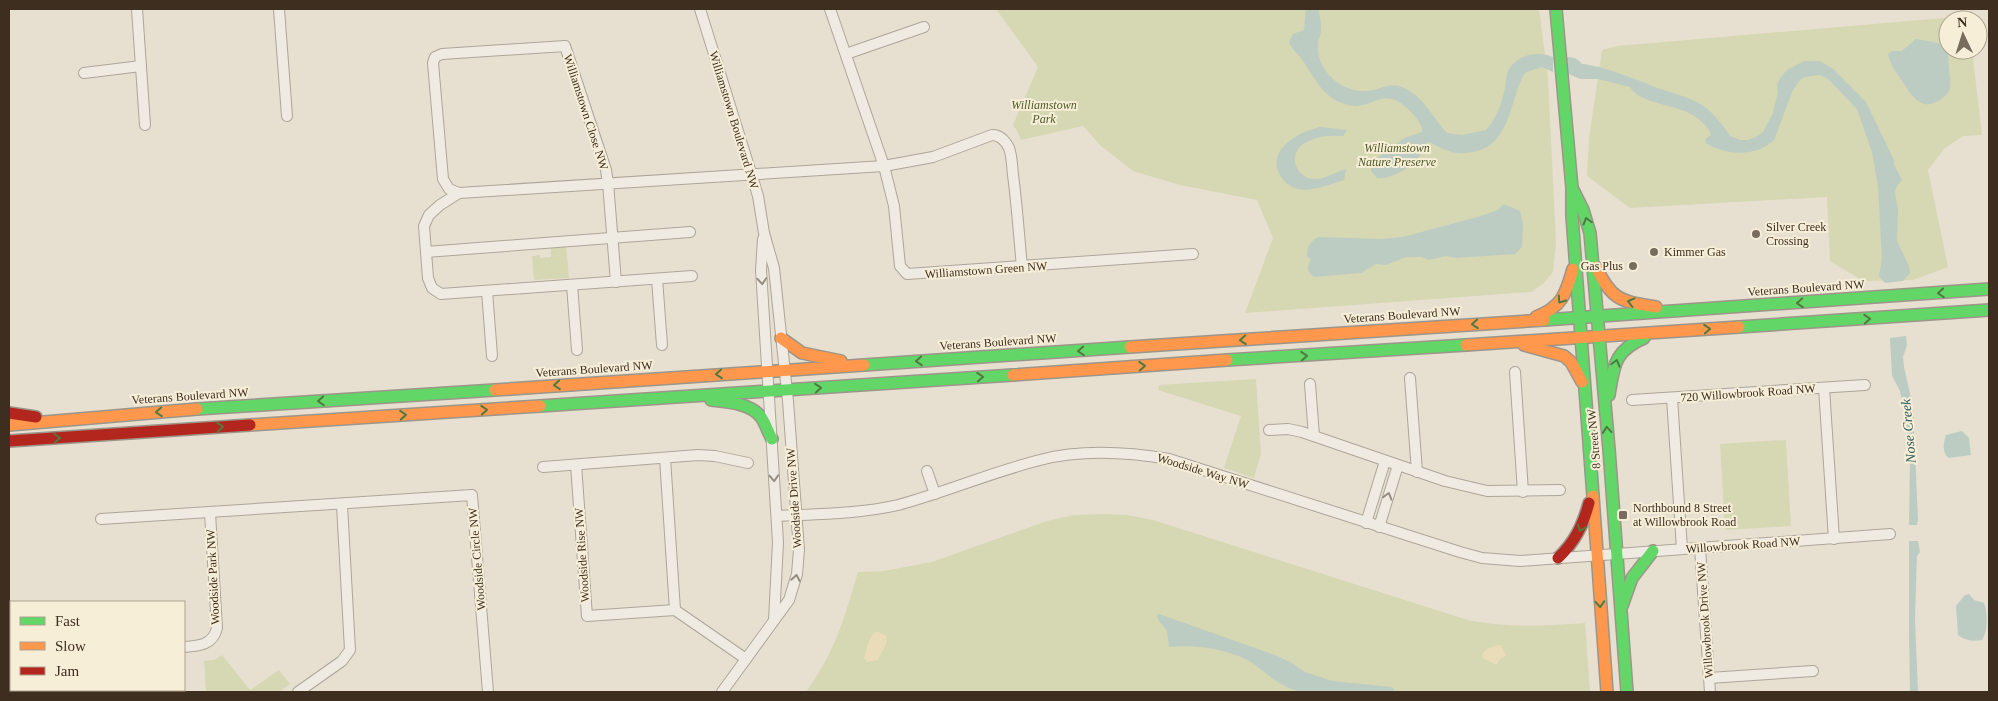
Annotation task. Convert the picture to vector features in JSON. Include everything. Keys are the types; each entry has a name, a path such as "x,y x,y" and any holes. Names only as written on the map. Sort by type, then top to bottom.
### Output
{"main road":[{"name":"8 Street NW","path":"1556,9 1572,188 1606,692"},
{"name":"8 Street NW","path":"1572,188 1583,210 1590,232 1606,410 1627,692"},
{"path":"1524,321 1549,314 1561,303 1576,258"},
{"path":"1592,258 1605,287 1614,296 1628,302 1679,311"},
{"name":"Veterans Boulevard NW","path":"9,425 72,421 156,412 1580,318 1989,289"},
{"path":"9,441 1989,310"},
{"path":"1606,410 1616,358 1621,350 1629,343 1658,332"},
{"path":"781,338 807,356 866,365"},
{"path":"1514,342 1564,356 1571,362 1584,385"},
{"path":"683,396 729,403 754,411 760,416 772,440"},
{"path":"9,413 72,421"},
{"path":"1558,558 1569,549 1580,533 1592,490"},
{"path":"1620,611 1632,578 1653,551"}],"street":[{"path":"137,9 145,125"},
{"path":"279,9 287,116"},
{"name":"Williamstown Boulevard NW","path":"700,9 758,196 764,233 774,268 784,370"},
{"name":"Williamstown Green NW","path":"830,9 884,166 894,206 900,266 907,274 1193,254"},
{"path":"846,54 924,27"},
{"name":"Williamstown Close NW","path":"608,183 606,170 565,46 442,54 435,57 433,64 443,179 449,189 459,193 884,166 932,157 992,135 998,135 1009,148 1016,197 1022,267"},
{"path":"84,72 141,66"},
{"path":"608,183 616,282"},
{"path":"459,193 440,205 429,215 424,226 428,278 432,288 442,294 692,276"},
{"path":"426,252 690,232"},
{"name":"Williamstown Boulevard NW","path":"764,233 761,270 768,371"},
{"path":"657,279 662,345"},
{"path":"572,285 577,350"},
{"path":"487,291 492,356"},
{"name":"Woodside Drive NW","path":"722,692 789,600 796,580 799,550 784,370"},
{"name":"Woodside Drive NW","path":"768,371 778,563 774,620"},
{"path":"1515,372 1523,492"},
{"path":"1410,378 1417,472"},
{"path":"1310,384 1314,436"},
{"name":"720 Willowbrook Road NW","path":"1632,400 1865,385"},
{"name":"720 Willowbrook Road NW","path":"1824,388 1834,539"},
{"name":"720 Willowbrook Road NW","path":"1672,398 1682,549"},
{"path":"1268,430 1294,430 1469,488 1500,492 1560,490"},
{"name":"Woodside Way NW","path":"776,516 868,510 896,505 1041,460 1076,454 1139,454 1169,459 1366,523 1482,558 1520,561 1597,556"},
{"path":"543,467 698,455 715,456 748,463"},
{"path":"665,458 675,610 746,659"},
{"path":"1366,523 1385,461"},
{"name":"Woodside Rise NW","path":"576,465 587,616 675,610"},
{"path":"1379,527 1398,465"},
{"path":"927,471 935,494"},
{"name":"Woodside Circle NW","path":"101,519 342,505 472,495 488,692"},
{"path":"298,692 342,661 350,650 342,505"},
{"name":"Woodside Park NW","path":"185,647 206,644 212,640 217,628 210,513"},
{"name":"Willowbrook Road NW","path":"1597,556 1890,534"},
{"name":"Willowbrook Drive NW","path":"1700,548 1710,692"},
{"path":"1709,678 1812,671"}],"green space":[{"name":"Williamstown Nature Preserve","path":"996,9 1539,9 1548,78 1556,243 1553,272 1544,283 1531,292 1245,313 1273,238 1257,200 1180,185 1133,171 1101,146 1083,126 1021,140 1013,125 1038,67"},
{"path":"1938,18 1938,60 1973,60 1982,135 1963,136 1944,149 1928,170 1948,267 1913,280 1863,281 1830,261 1827,197 1630,208 1587,176 1589,138 1602,50 1617,46"},
{"path":"566,246 569,278 534,280 532,256 540,255 540,258 551,257 551,248"},
{"path":"1256,379 1261,454 1254,478 1224,468 1241,416 1158,390 1159,385"},
{"path":"1786,440 1791,526 1725,530 1720,444"},
{"path":"1074,515 1127,515 1153,520 1468,620 1526,626 1585,623 1590,692 806,692 832,649 858,572 884,571 932,562 1047,521"},
{"path":"222,655 250,690 279,670 290,684 279,692 206,692 204,661 214,660"}],"sand":[{"path":"877,631 886,636 887,642 878,660 867,662 864,658 868,643"},
{"path":"1498,645 1502,646 1506,656 1500,659 1496,665 1483,658 1482,654 1488,648"}],"water":[{"path":"1306,9 1319,9 1321,34 1318,41 1318,52 1325,70 1331,77 1347,88 1356,90 1370,91 1388,86 1402,87 1422,101 1447,133 1462,135 1486,130 1496,116 1504,94 1508,71 1513,64 1523,57 1541,54 1553,57 1553,72 1542,67 1524,74 1501,133 1487,147 1477,151 1458,153 1447,151 1430,142 1425,144 1418,157 1404,170 1393,176 1377,178 1371,171 1372,162 1404,138 1422,132 1420,124 1412,113 1393,99 1385,98 1355,106 1337,101 1325,92 1289,42 1293,34 1304,30"},
{"path":"1916,39 1938,44 1938,60 1948,60 1950,87 1944,97 1932,104 1924,104 1913,96 1895,70 1888,54 1892,51 1902,51"},
{"path":"1566,57 1575,58 1582,64 1619,73 1697,102 1707,108 1730,136 1740,140 1748,140 1763,132 1773,113 1778,92 1777,85 1787,70 1804,61 1820,61 1833,69 1866,102 1902,180 1895,192 1898,210 1897,241 1909,266 1910,273 1903,281 1885,283 1879,276 1882,259 1878,186 1872,152 1857,109 1828,79 1820,75 1805,77 1800,80 1793,90 1774,140 1767,146 1741,153 1723,150 1706,143 1705,139 1711,135 1709,130 1702,122 1684,111 1644,98 1630,87 1598,79 1580,79 1567,73"},
{"path":"1320,127 1347,130 1343,136 1322,137 1302,145 1295,155 1298,170 1307,177 1317,179 1346,169 1344,180 1304,190 1293,187 1285,182 1280,175 1277,157 1287,143 1294,138"},
{"path":"1504,204 1520,211 1523,225 1522,247 1515,254 1456,258 1446,256 1429,260 1421,257 1406,257 1386,265 1376,264 1361,273 1314,277 1308,271 1311,259 1307,256 1308,247 1318,237 1381,239 1403,237 1481,216 1498,210"},
{"name":"Nose Creek","path":"1906,336 1907,345 1903,357 1913,407 1917,525 1909,525 1910,460 1905,414 1900,391 1892,376 1890,338"},
{"path":"1962,431 1969,438 1971,455 1949,458 1945,454 1944,448 1946,435"},
{"path":"1909,541 1918,541 1920,552 1917,556 1915,619 1918,692 1910,692"},
{"path":"1969,594 1974,600 1984,603 1987,617 1982,640 1969,640 1958,635 1956,606 1965,595"},
{"path":"1159,614 1275,655 1305,672 1332,681 1391,687 1394,689 1393,692 1302,692 1294,690 1270,677 1244,658 1234,654 1201,647 1169,647 1167,631 1159,621 1157,615"}],"traffic: fast":[{"path":"1556,9 1572,188 1572,216 1593,496"},
{"path":"1573,190 1583,210 1590,233 1609,449 1627,692"},
{"path":"1544,320 1989,289"},
{"path":"1739,327 1989,310"},
{"path":"1609,395 1612,375 1617,360 1627,348 1644,338"},
{"path":"1227,360 1466,345"},
{"path":"864,365 1130,347"},
{"path":"540,406 1013,375"},
{"path":"197,409 495,390"},
{"path":"711,400 738,404 756,412 764,422 772,439"},
{"path":"1622,606 1632,578 1653,551"}],"traffic: slow":[{"path":"1596,267 1607,287 1619,298 1656,307"},
{"path":"1536,317 1552,309 1562,299 1573,269"},
{"path":"1130,347 1544,320"},
{"path":"1466,345 1739,327"},
{"path":"781,338 802,353 841,361"},
{"path":"1524,345 1564,356 1571,362 1582,382"},
{"path":"1013,375 1227,360"},
{"path":"495,390 864,365"},
{"path":"250,425 540,406"},
{"path":"9,425 197,409"},
{"path":"1593,496 1607,692"}],"traffic: jam":[{"path":"9,413 36,417"},
{"path":"9,441 250,425"},
{"path":"1558,558 1578,533 1589,503"}],"place":[{"name":"Silver Creek Crossing","path":"1756,234"},
{"name":"Kimmer Gas","path":"1654,252"},
{"name":"Gas Plus","path":"1633,266"},
{"name":"Northbound 8 Street at Willowbrook Road","path":"1623,515"}],"park label":[{"name":"Williamstown Park","path":"1044,112"}]}
